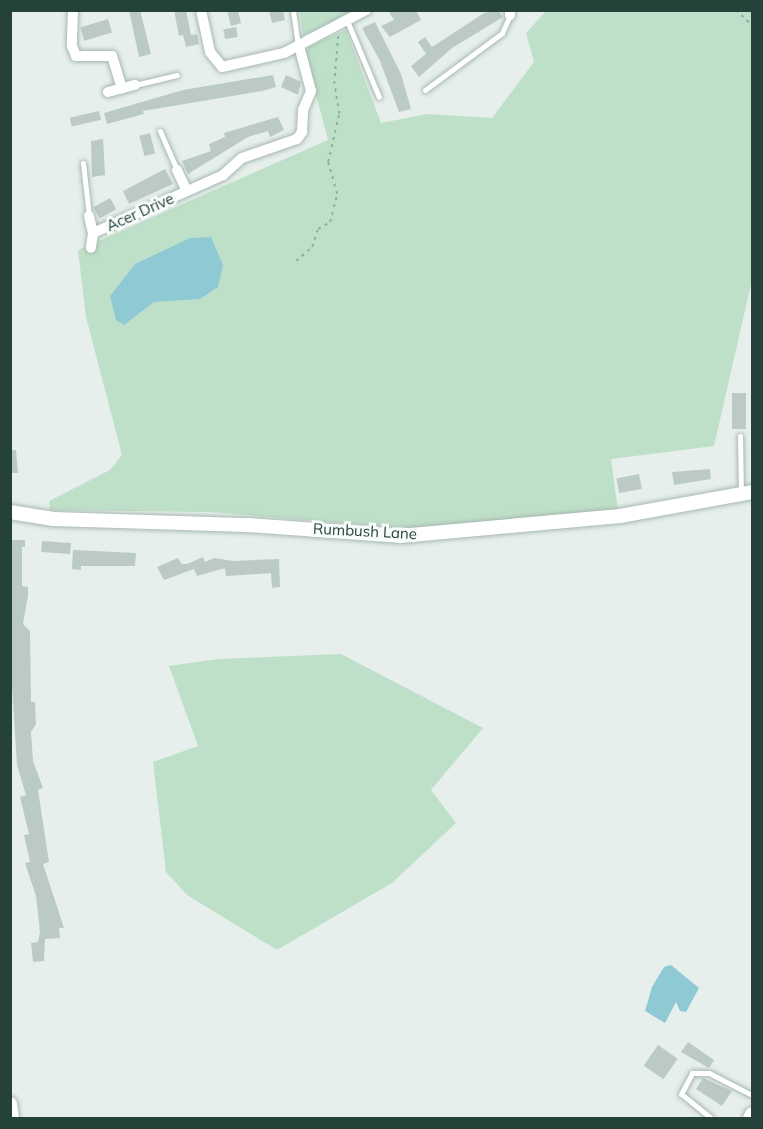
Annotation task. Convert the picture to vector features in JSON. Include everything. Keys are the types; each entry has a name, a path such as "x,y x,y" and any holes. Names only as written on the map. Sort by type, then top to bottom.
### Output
{"street":[{"path":"73,10 72,46 76,57 108,54 116,60 122,88"},
{"path":"201,10 210,52 222,67 284,53 348,23 366,10"},
{"name":"Acer Drive","path":"93,233 223,175 242,158 297,139 302,132 303,110 311,91 298,46"},
{"path":"108,92 135,85"},
{"name":"Acer Drive","path":"177,170 187,191"},
{"name":"Acer Drive","path":"89,216 93,233 91,248"},
{"name":"Rumbush Lane","path":"10,512 53,519 248,525 400,536 620,516 747,493"},
{"path":"10,1104 12,1119"},
{"path":"750,1119 753,1114"}],"lane":[{"path":"293,10 298,46"},
{"path":"425,90 502,33 510,13"},
{"path":"348,23 379,97"},
{"path":"135,85 177,75"},
{"path":"160,131 177,170"},
{"path":"83,163 89,216"},
{"path":"740,436 747,493"},
{"path":"711,1119 681,1094 692,1073 709,1073 753,1095"}],"path":[{"path":"736,10 753,24"},
{"path":"296,261 312,247 318,229 330,222 337,194 328,162 339,114 334,84 339,39 336,29"}],"green space":[{"path":"300,11 358,11 338,23 303,35"},
{"path":"546,11 752,11 752,280 714,446 611,459 618,510 404,528 209,512 50,510 49,501 110,470 122,455 86,317 78,250 328,140 305,53 308,47 346,30 381,123 427,114 492,118 534,62 526,33"},
{"path":"341,654 483,728 431,790 456,823 392,883 277,950 187,895 166,872 153,762 198,746 169,666 218,659"}],"water":[{"path":"211,237 223,265 218,287 200,299 154,302 124,325 116,320 110,296 135,264 190,238"},
{"path":"671,965 699,988 686,1012 680,1011 676,1002 665,1023 645,1011 652,987 664,967"}],"building":[{"path":"129,10 140,10 151,54 139,57"},
{"path":"174,10 186,10 191,35 197,34 199,44 186,47 183,35 179,36"},
{"path":"227,10 238,10 241,23 231,26"},
{"path":"269,10 283,10 285,20 272,23"},
{"path":"388,10 416,10 421,20 390,37 381,26 394,20"},
{"path":"498,10 503,17 452,48 419,77 411,66 426,54 418,42 425,37 432,47 484,13"},
{"path":"108,19 112,32 84,41 80,27"},
{"path":"375,22 401,74 411,109 399,112 380,61 362,28"},
{"path":"236,27 238,37 225,39 223,29"},
{"path":"273,75 276,87 262,91 143,111 144,114 107,124 104,113 183,90"},
{"path":"286,75 301,82 298,95 281,87"},
{"path":"99,111 101,120 72,127 70,118"},
{"path":"278,117 284,130 270,137 268,131 248,137 188,174 182,161 211,151 209,144 225,137 224,133"},
{"path":"150,133 155,153 144,156 139,136"},
{"path":"103,139 105,175 92,177 91,141"},
{"path":"165,169 173,184 129,204 123,191"},
{"path":"110,198 116,209 100,219 93,207"},
{"path":"732,393 746,393 746,429 732,429"},
{"path":"10,450 16,450 18,473 10,473"},
{"path":"710,469 711,479 674,485 672,472"},
{"path":"639,474 642,489 619,493 616,478"},
{"path":"10,540 25,540 25,547 22,547 22,586 28,587 28,595 23,624 30,631 31,702 35,702 36,724 31,732 33,761 43,788 38,790 49,862 43,864 64,928 59,928 60,938 45,939 44,961 33,962 31,943 38,942 40,932 36,896 25,863 30,862 24,835 29,834 20,797 26,795 17,765 10,655"},
{"path":"42,541 71,543 70,554 41,552"},
{"path":"73,550 136,553 135,566 81,566 81,570 72,569"},
{"path":"203,557 205,562 214,558 233,561 279,559 280,587 272,588 271,573 226,576 225,568 197,576 194,569 164,580 157,567 178,558 182,564 187,564"},
{"path":"688,1042 714,1060 709,1068 681,1052"},
{"path":"658,1045 678,1059 663,1079 644,1065"},
{"path":"703,1078 732,1091 722,1106 696,1089"}]}
